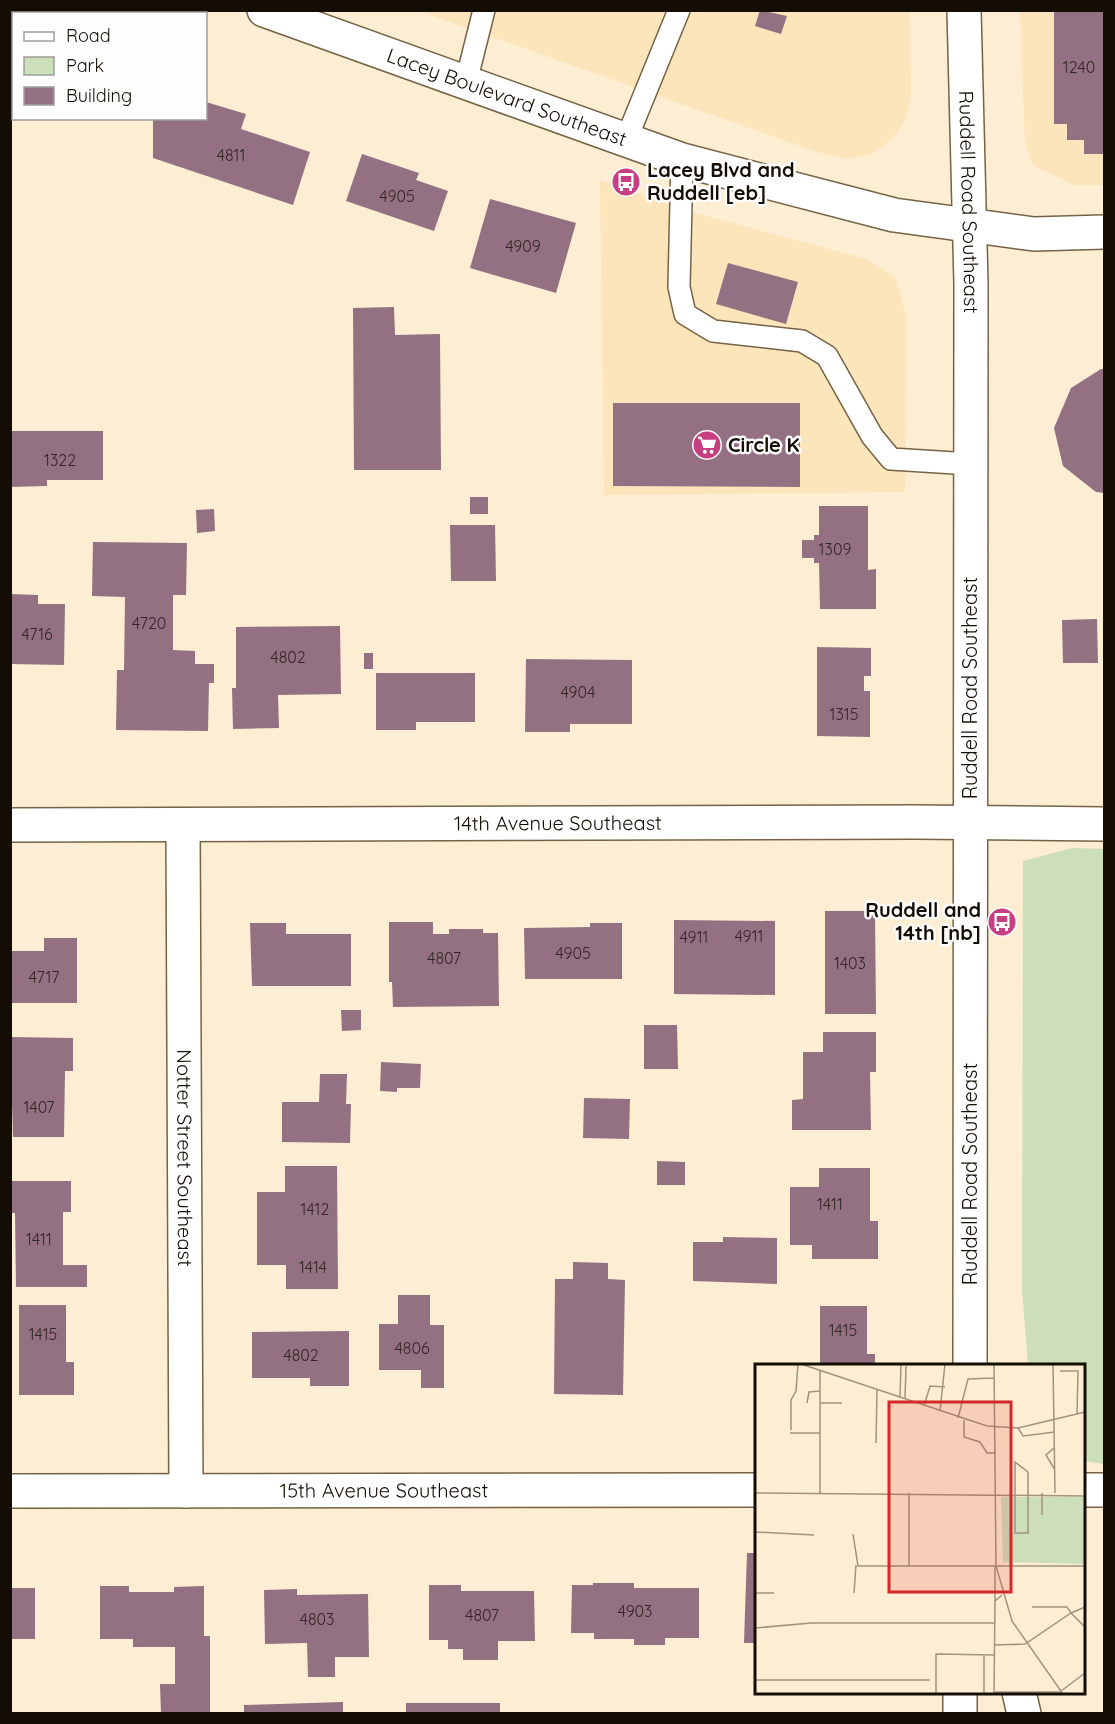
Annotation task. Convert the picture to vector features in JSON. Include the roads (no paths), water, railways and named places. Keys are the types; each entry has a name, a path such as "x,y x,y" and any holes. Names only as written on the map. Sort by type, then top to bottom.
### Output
{"street":[{"name":"Lacey Boulevard Southeast","path":"264,10 321,20 466,82 682,160 894,214 1034,234 1104,232"},
{"name":"Ruddell Road Southeast","path":"964,10 971,226 970,1364"},
{"name":"14th Avenue Southeast","path":"10,825 970,822 1104,824"},
{"name":"Notter Street Southeast","path":"183,825 186,1491"},
{"name":"15th Avenue Southeast","path":"10,1491 755,1490"},
{"path":"1085,1490 1104,1490"},
{"path":"960,1694 960,1713"},
{"path":"1019,1694 1024,1713"}],"lane":[{"path":"466,82 484,10"},
{"path":"627,140 679,10"},
{"path":"682,160 680,287 685,314 713,332 802,341 827,356 872,436 891,459 971,464"}],"place":[{"name":"Lacey Blvd and Ruddell [eb]","path":"626,182"},
{"name":"Circle K","path":"707,445"},
{"name":"Ruddell and 14th [nb]","path":"1002,922"}]}
